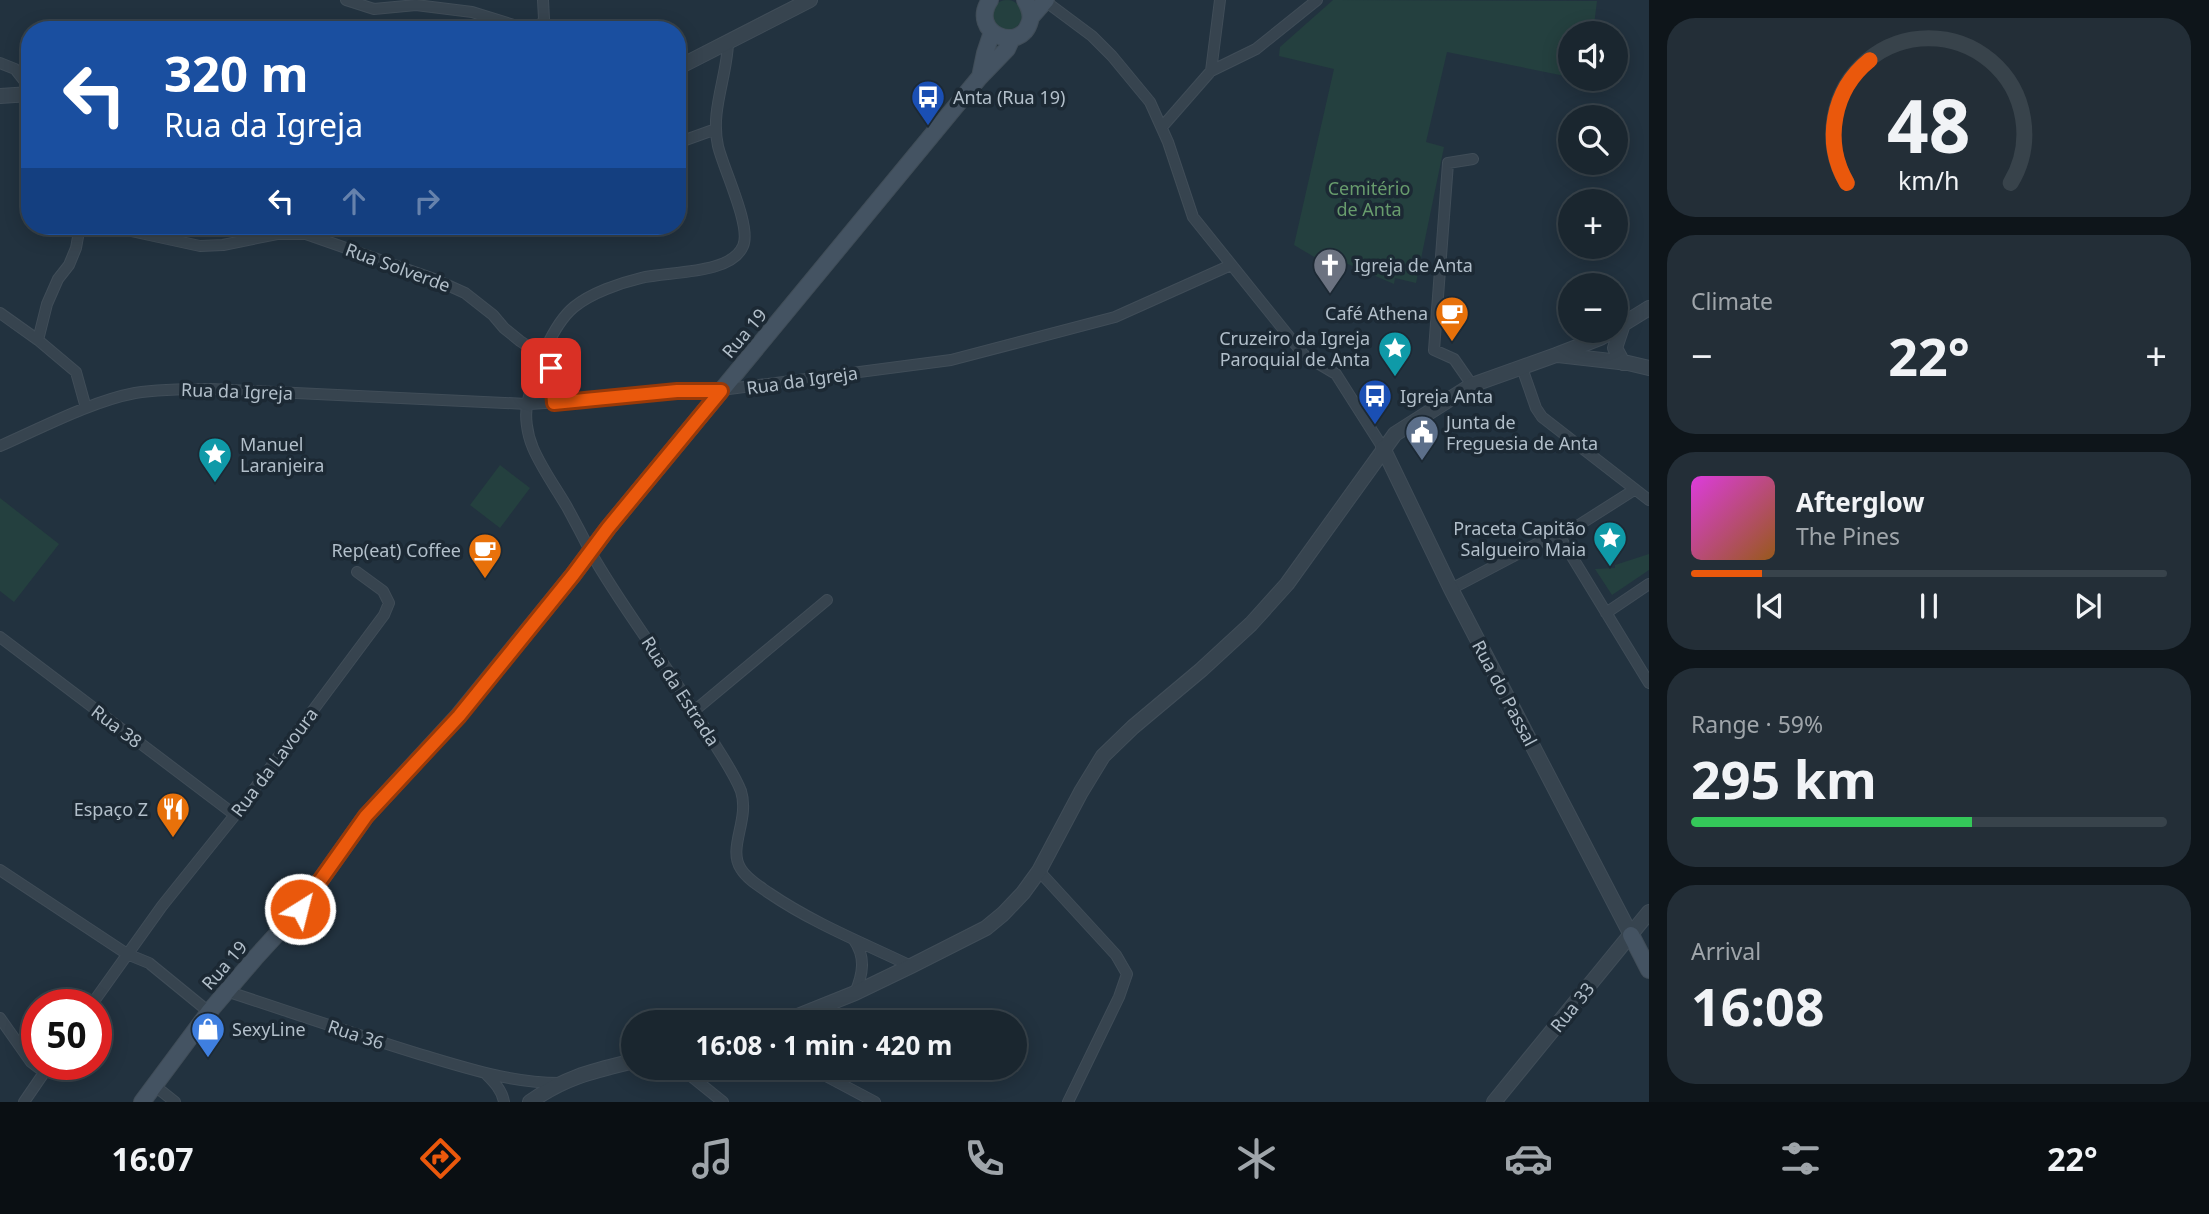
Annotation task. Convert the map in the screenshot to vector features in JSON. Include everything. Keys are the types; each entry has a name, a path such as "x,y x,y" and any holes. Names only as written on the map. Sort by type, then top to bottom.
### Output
{"main road":[{"path":"1025,0 1031,17"},
{"path":"1031,17 1046,0"},
{"path":"984,4 985,20 992,32 998,36 1012,38"},
{"name":"Rua 19","path":"142,1102 226,991 300,909 366,816 459,716 721,391 979,78 1007,49 1012,38 1025,31 1031,17"},
{"name":"Rua 19","path":"979,78 992,32"},
{"path":"1631,935 1649,971"}],"street":[{"path":"346,0 374,9 416,5 472,12 501,21"},
{"path":"543,0 543,21"},
{"path":"686,64 810,0"},
{"path":"1046,0 1092,36 1150,102 1193,217 1304,355 1336,374 1384,448"},
{"path":"1211,71 1220,0"},
{"path":"1161,127 1211,71 1256,49 1317,0"},
{"path":"527,404 538,368 559,323 574,307 612,287 640,278 731,262 743,249 746,239 738,205 718,147 716,129 720,83 727,63 728,43"},
{"path":"0,63 15,69 21,77"},
{"path":"0,96 21,95"},
{"path":"686,140 716,129"},
{"path":"1472,385 1454,359 1434,350 1448,163 1473,159"},
{"path":"38,340 47,304 58,279 69,265 78,235"},
{"name":"Rua Solverde","path":"145,235 200,246 223,245 272,235"},
{"name":"Rua Solverde","path":"308,235 434,279 465,293 520,341 544,357"},
{"name":"Rua da Igreja","path":"0,446 86,408 134,393 211,388 527,404 554,403 677,391 721,391 951,360 1115,317 1231,265"},
{"path":"1628,320 1649,307"},
{"path":"0,313 76,372 86,408"},
{"path":"813,1010 855,993 986,928 1023,892 1039,871 1080,792 1103,756 1231,642 1287,584 1395,434 1472,385 1583,343"},
{"path":"1602,343 1597,349 1602,361"},
{"path":"1614,343 1623,363"},
{"path":"1556,355 1649,368"},
{"path":"544,357 551,368 554,403"},
{"path":"1522,368 1536,408 1542,417 1649,500"},
{"name":"Rua da Estrada","path":"527,404 527,427 533,449 591,552 734,776 744,810 735,858 741,870 797,912 911,966"},
{"name":"Rua do Passal","path":"1384,448 1451,589 1631,935"},
{"path":"1451,589 1544,540 1560,537 1634,489"},
{"path":"1560,537 1649,683"},
{"name":"Rua da Lavoura","path":"102,989 384,615 389,603 383,592 357,572"},
{"path":"1606,613 1649,584"},
{"path":"694,711 827,600"},
{"name":"Rua 38","path":"0,637 235,815"},
{"path":"0,870 127,954 149,963 209,1012"},
{"path":"1039,871 1116,955 1127,974 1119,997 1068,1102"},
{"name":"Rua 33","path":"1494,1102 1649,912"},
{"path":"852,938 860,949 863,963 855,993"},
{"path":"863,963 880,981"},
{"name":"Rua 36","path":"226,991 486,1074 534,1083 560,1083"},
{"path":"0,1018 21,1048"},
{"path":"530,1102 560,1083 621,1064"},
{"path":"486,1074 497,1085 504,1102"},
{"path":"24,1102 39,1080"},
{"path":"696,1080 723,1102"},
{"path":"834,1080 875,1102"},
{"path":"155,1086 175,1102"}],"green space":[{"path":"1007,0 1017,5 1022,15 1017,25 1007,30 997,25 992,15 997,5"},
{"name":"Cemitério de Anta","path":"1333,0 1597,1 1594,21 1558,21 1558,75 1447,52 1426,142 1444,147 1416,283 1395,278 1394,284 1320,252 1316,258 1294,245 1334,69 1279,56 1280,47"},
{"path":"500,465 530,488 500,528 470,505"},
{"path":"0,498 59,544 14,602 0,591"},
{"path":"1649,554 1649,570 1612,595 1595,569 1615,568 1615,565"}],"place":[{"name":"Anta (Rua 19)","path":"928,127"},
{"name":"Igreja de Anta","path":"1330,295"},
{"name":"Café Athena","path":"1452,343"},
{"name":"Cruzeiro da Igreja Paroquial de Anta","path":"1395,378"},
{"name":"Igreja Anta","path":"1375,426"},
{"name":"Junta de Freguesia de Anta","path":"1422,462"},
{"name":"Manuel Laranjeira","path":"215,484"},
{"name":"Praceta Capitão Salgueiro Maia","path":"1610,568"},
{"name":"Rep(eat) Coffee","path":"485,580"},
{"name":"Espaço Z","path":"173,839"},
{"name":"SexyLine","path":"208,1059"}],"route":[{"path":"300,909 366,816 459,716 721,391 677,391 554,403 551,368"}]}
